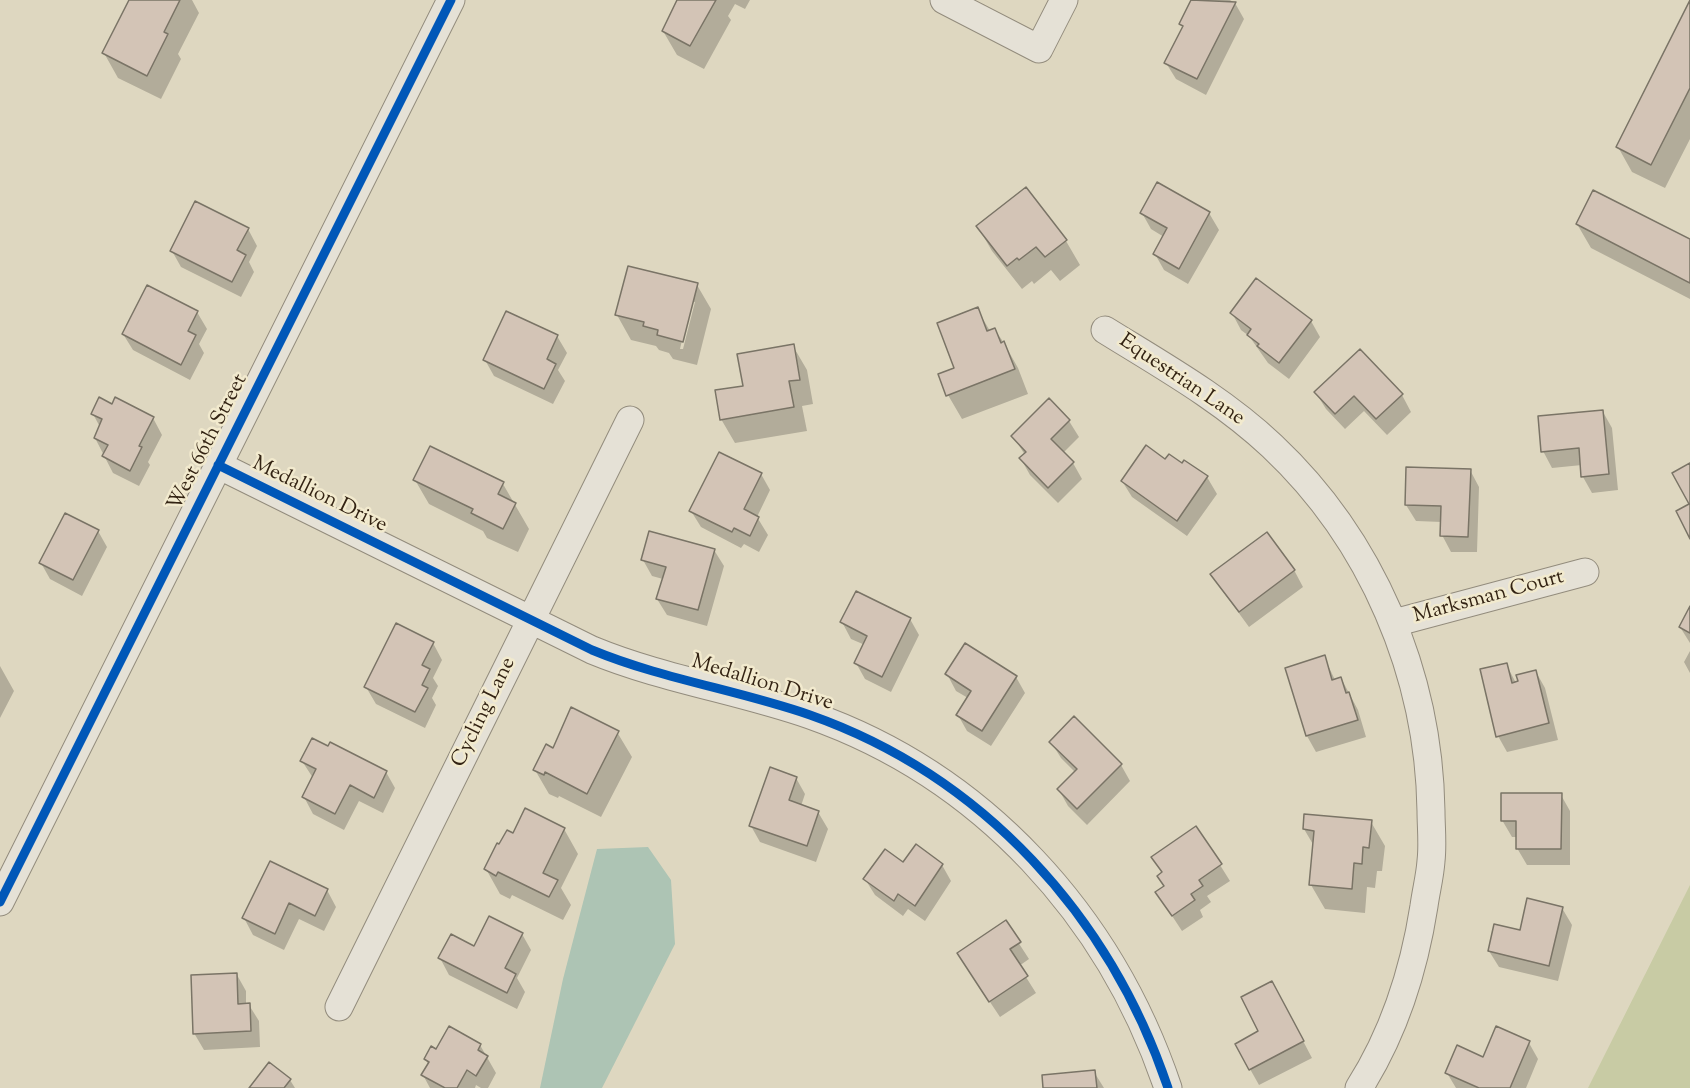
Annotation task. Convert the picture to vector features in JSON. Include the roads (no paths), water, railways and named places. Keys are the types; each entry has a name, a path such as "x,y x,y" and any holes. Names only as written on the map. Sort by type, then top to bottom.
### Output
{"street":[{"name":"West 66th Street","path":"0,902 6,874 218,465 451,0"},
{"path":"944,0 1039,49 1064,0"},
{"name":"Equestrian Lane","path":"1104,330 1189,381 1222,404 1274,448 1309,486 1342,529 1377,587 1408,661 1421,713 1430,766 1431,860 1419,939 1408,978 1396,1016 1359,1088"},
{"name":"Cycling Lane","path":"339,1007 630,420"},
{"name":"Medallion Drive","path":"218,465 592,650 630,665 782,705 836,725 907,760 959,795 1003,830 1066,897 1118,973 1130,995 1148,1031 1168,1088"},
{"name":"Marksman Court","path":"1394,623 1586,573"}]}
